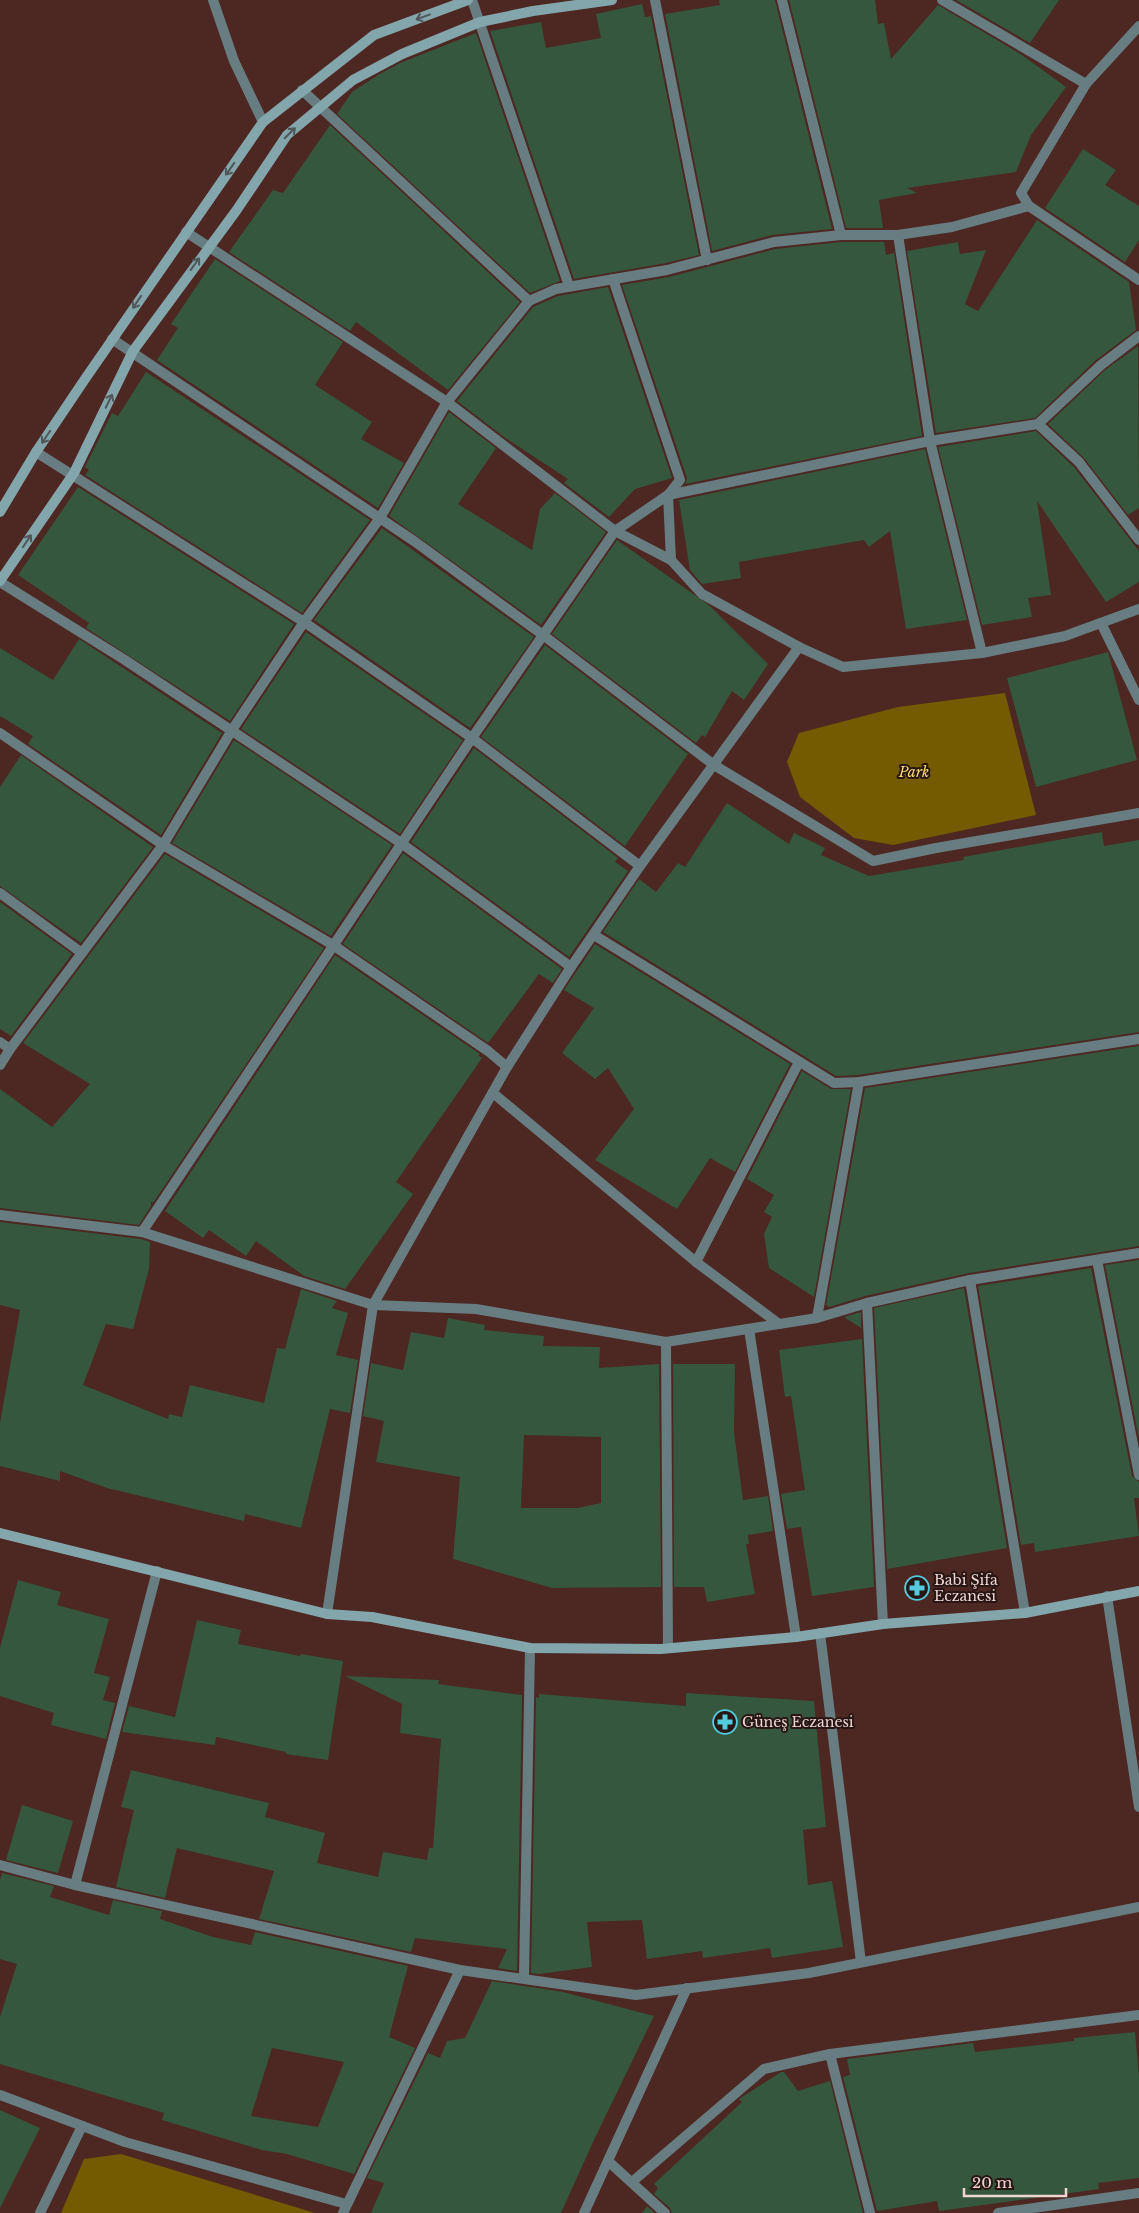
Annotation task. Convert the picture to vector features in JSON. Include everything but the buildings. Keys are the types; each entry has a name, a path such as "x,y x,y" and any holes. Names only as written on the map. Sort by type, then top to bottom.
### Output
{"main road":[{"path":"0,512 36,452 112,339 263,122 374,35 470,0"},
{"path":"0,582 74,473 133,351 236,210 287,135 353,80 402,54 480,22 533,11 612,0"},
{"path":"0,1533 327,1614 372,1617 530,1648 668,1648 796,1637 883,1624 1025,1613 1107,1596 1139,1592"}],"street":[{"path":"213,0 234,61 263,122"},
{"path":"470,0 480,22 569,286"},
{"path":"655,0 707,260"},
{"path":"782,0 841,235"},
{"path":"942,0 1086,84"},
{"path":"1139,26 1086,84 1020,193 1029,206 1139,280"},
{"path":"302,90 529,301"},
{"path":"0,1065 163,845 232,730 304,622 380,518 447,402 529,301 556,289 667,270 774,242 841,235 898,235 952,227 1029,206"},
{"path":"186,232 447,402 616,531 671,560 702,594 799,647 843,667 982,653 1065,636 1139,609"},
{"path":"898,235 930,441 982,653"},
{"path":"142,1232 401,843 616,531 668,495 680,480 612,279"},
{"path":"668,495 930,441 1038,424 1101,365 1139,336"},
{"path":"112,339 133,351 380,518 543,635 714,765 873,861 936,848 1139,813"},
{"path":"1038,424 1079,462 1139,540"},
{"path":"36,452 74,473 304,622 472,738 640,866"},
{"path":"668,495 671,560"},
{"path":"0,582 232,730 401,843 571,967"},
{"path":"1101,623 1139,700"},
{"path":"327,1614 373,1305 507,1067 571,967 640,866 799,647"},
{"path":"0,733 163,845 333,945 488,1050 507,1067"},
{"path":"0,893 82,953"},
{"path":"594,935 834,1083 859,1082 1139,1039"},
{"path":"0,1042 10,1049"},
{"path":"696,1262 799,1062"},
{"path":"817,1318 859,1082"},
{"path":"493,1093 696,1262 779,1324"},
{"path":"0,1215 142,1232 373,1305 476,1309 666,1342 817,1318 867,1303 970,1280 1139,1253"},
{"path":"1097,1260 1139,1475"},
{"path":"970,1280 1025,1613"},
{"path":"867,1303 883,1624"},
{"path":"749,1329 796,1637"},
{"path":"666,1342 668,1648"},
{"path":"75,1886 157,1572"},
{"path":"1107,1596 1139,1807"},
{"path":"820,1633 861,1962"},
{"path":"524,1978 530,1648"},
{"path":"0,1865 75,1886 460,1970 636,1995 809,1973 1139,1907"},
{"path":"0,2095 125,2142 344,2209 460,1970"},
{"path":"584,2213 687,1988"},
{"path":"632,2182 764,2069 830,2054 1139,2015"},
{"path":"830,2054 870,2213"},
{"path":"40,2213 82,2126"},
{"path":"608,2161 665,2213"},
{"path":"998,2213 1139,2193"}],"green space":[{"name":"Park","path":"1005,693 1036,815 893,845 854,838 800,797 787,762 799,733 898,707"},
{"path":"121,2154 315,2213 61,2213 84,2159"}],"place":[{"name":"Babi Şifa Eczanesi","path":"917,1588"},
{"name":"Güneş Eczanesi","path":"725,1722"}]}
